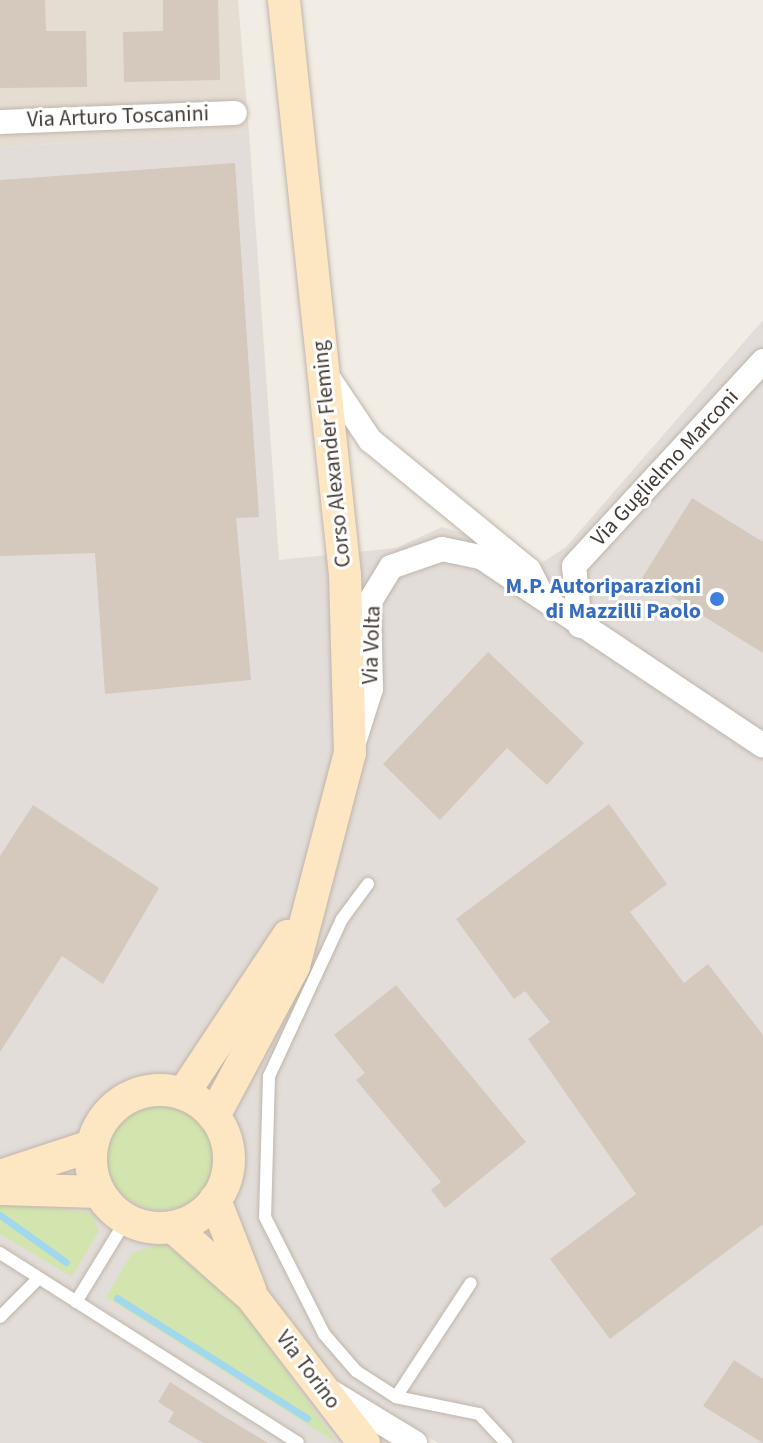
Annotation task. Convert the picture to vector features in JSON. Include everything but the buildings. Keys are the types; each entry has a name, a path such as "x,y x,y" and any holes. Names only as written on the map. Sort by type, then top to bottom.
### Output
{"street":[{"name":"Corso Alexander Fleming","path":"214,1116 294,966 350,753 345,575 284,0"},
{"name":"Via Arturo Toscanini","path":"0,122 235,113"},
{"name":"Via Guglielmo Marconi","path":"580,626 574,566 763,361"},
{"name":"Via Volta","path":"324,370 370,440 529,570 545,601"},
{"name":"Via Volta","path":"350,753 371,689 369,603 391,567 442,549 481,557 763,746"},
{"name":"Corso Alexander Fleming","path":"183,1094 312,905"},
{"path":"149,1090 183,1094 214,1116 229,1158 215,1200 173,1227 126,1220 99,1192 91,1146 106,1115 125,1099 149,1090"},
{"path":"0,1176 91,1146"},
{"path":"0,1189 99,1192"},
{"name":"Via Torino","path":"215,1200 252,1297"},
{"name":"Via Torino","path":"173,1227 252,1297 364,1443"},
{"path":"317,1384 415,1443"}],"lane":[{"path":"368,884 342,919 269,1076 265,1217 324,1334 356,1371 396,1397 479,1414 506,1443"},
{"path":"76,1302 126,1220"},
{"path":"0,1253 298,1443"},
{"path":"0,1317 39,1278"},
{"path":"396,1397 471,1283"}],"shaded area":[{"path":"0,0 238,0 249,132 0,147"},
{"path":"249,132 279,560 396,548 442,527 492,542 532,569 566,547 763,320 763,1443 438,1443 420,1432 408,1443 0,1443 0,147"}],"green space":[{"path":"162,1098 183,1103 201,1115 213,1133 218,1154 213,1175 201,1193 183,1205 162,1210 141,1205 123,1193 111,1175 106,1154 111,1133 123,1115 141,1103"},
{"path":"0,1203 92,1213 99,1231 72,1277 0,1234"},
{"path":"164,1243 242,1309 337,1443 106,1297 132,1253"}],"waterway":[{"path":"0,1215 66,1262"},
{"path":"117,1298 307,1418"}],"place":[{"name":"M.P. Autoriparazioni di Mazzilli Paolo","path":"717,599"}]}
